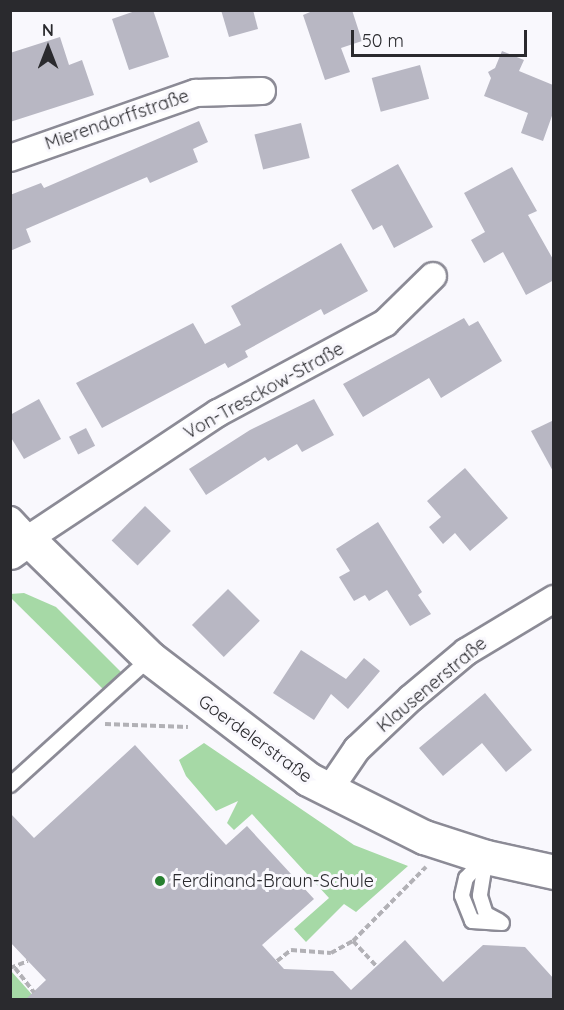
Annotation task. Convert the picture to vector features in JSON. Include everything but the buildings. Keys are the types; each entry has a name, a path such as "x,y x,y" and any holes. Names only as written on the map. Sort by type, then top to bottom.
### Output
{"main road":[{"name":"Goerdelerstraße","path":"16,537 150,658 242,731 329,790 424,837 486,857 554,872"}],"street":[{"name":"Mierendorffstraße","path":"10,158 196,93 262,91"},
{"name":"Von-Tresckow-Straße","path":"16,537 218,413 385,323 433,276"},
{"name":"Klausenerstraße","path":"329,790 357,749 411,698 466,652 554,599"}],"lane":[{"path":"10,785 80,724 150,658"},
{"path":"486,857 480,896 486,914 502,923 472,921 462,896 466,878 486,857"}],"path":[{"path":"80,724 188,727"},
{"path":"277,961 291,950 331,953 353,941 426,867"},
{"path":"353,941 377,966"},
{"path":"28,961 13,968 34,992"}],"green space":[{"path":"24,593 56,607 124,675 105,691 11,598 10,594"},
{"path":"204,743 354,845 408,866 356,912 344,904 306,942 294,929 329,898 252,814 234,830 227,823 238,801 216,811 186,776 179,760"},
{"path":"11,971 36,999 11,999"}],"place":[{"name":"Ferdinand-Braun-Schule","path":"160,881"}]}
